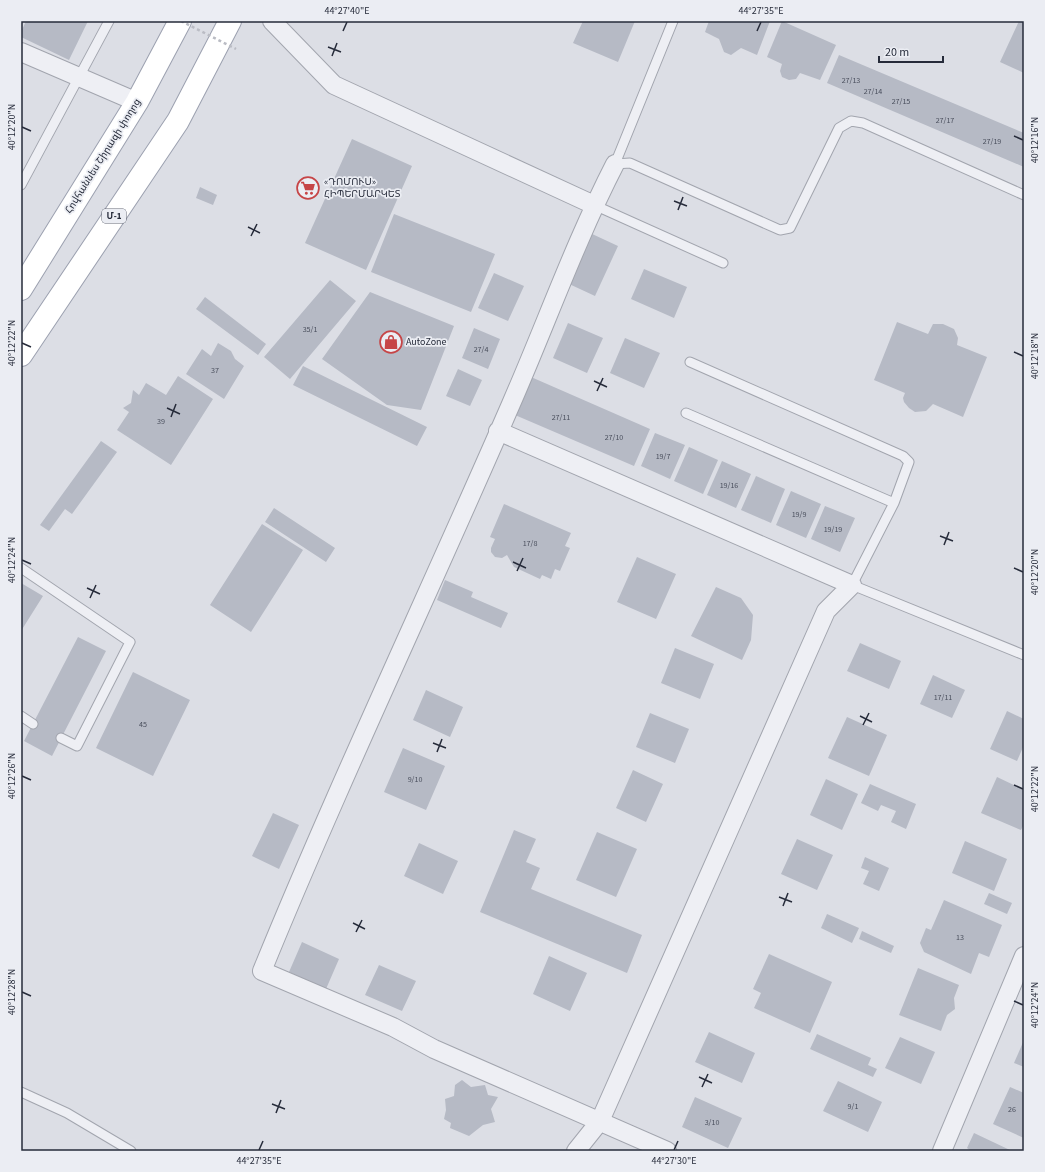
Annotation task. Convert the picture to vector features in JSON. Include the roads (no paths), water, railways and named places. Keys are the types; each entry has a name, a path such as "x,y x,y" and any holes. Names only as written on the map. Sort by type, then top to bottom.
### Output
{"main road":[{"name":"Հովհաննես Շիրազի փողոց","path":"21,289 136,102 181,21"},
{"name":"Մ-1","path":"21,355 178,121 230,21"}],"street":[{"path":"272,21 334,85 594,204"},
{"path":"21,52 136,102"},
{"path":"615,164 594,204 498,431 296,889 262,971 393,1027 434,1049 667,1151"},
{"path":"498,431 852,585 826,611 600,1121 576,1151"},
{"path":"942,1151 1024,956"}],"lane":[{"path":"21,185 109,21"},
{"path":"673,21 615,164 630,163 780,230 790,228 839,128 851,121 863,123 1024,195"},
{"path":"594,204 723,263"},
{"path":"690,362 903,456 909,462 894,503 852,585 1024,655"},
{"path":"686,413 894,503"},
{"path":"21,568 130,642 77,746 61,738"},
{"path":"21,716 33,724"},
{"path":"21,1092 67,1113 131,1151"}],"place":[{"name":"«ԴՈՄՈՒՍ» ՀԻՊԵՐՄԱՐԿԵՏ","path":"308,188"},
{"name":"AutoZone","path":"391,342"}]}
